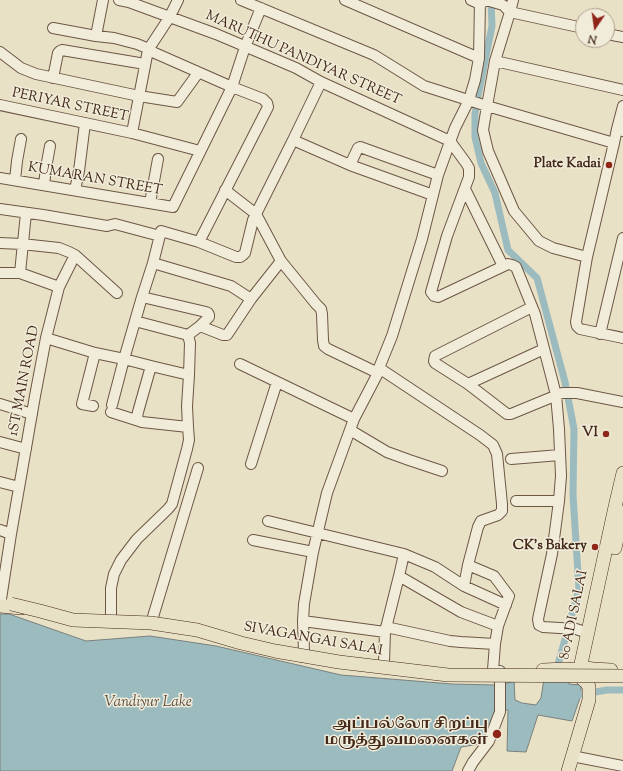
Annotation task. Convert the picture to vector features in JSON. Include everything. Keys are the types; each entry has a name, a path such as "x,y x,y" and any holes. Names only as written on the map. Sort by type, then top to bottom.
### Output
{"main road":[{"name":"80 ADI SALAI","path":"584,681 591,664 591,657 620,509 623,473"},
{"name":"80 ADI SALAI","path":"574,771 584,681 582,631 620,509"},
{"name":"SIVAGANGAI SALAI","path":"4,602 40,608 73,617 152,620 197,627 304,655 441,676 498,673"},
{"name":"SIVAGANGAI SALAI","path":"4,602 14,607 40,612 73,622 151,624 196,632 274,653 498,673 547,674 584,681 623,679"},
{"path":"4,602 73,618 152,621 197,628 241,641 275,648 340,659 448,672 623,672"},
{"path":"4,602 40,610 73,620 151,623 197,630 275,651 339,662 448,675 623,676"},
{"name":"SIVAGANGAI SALAI","path":"584,681 623,672"},
{"name":"80 ADI SALAI","path":"568,771 575,757"}],"street":[{"path":"96,36 103,0"},
{"path":"149,50 169,18 178,0"},
{"path":"241,0 374,55 424,86 614,143"},
{"path":"345,0 479,58"},
{"path":"513,0 495,61 485,105 483,130 488,151 514,211 539,241 553,248 587,257"},
{"name":"MARUTHU PANDIYAR STREET","path":"125,1 216,34 296,68 321,82 450,141"},
{"path":"304,655 304,604 317,533 328,493 354,419 378,370 392,336 422,239 438,175 450,141 470,100 479,58 479,1 503,5 510,12 575,26"},
{"path":"232,87 245,47 261,8"},
{"path":"53,28 114,38 137,44 198,73 263,99 267,103 268,107 198,242"},
{"path":"53,78 58,53 62,50 146,64"},
{"name":"PERIYAR STREET","path":"132,133 149,50"},
{"path":"0,52 21,68 36,74 139,96 177,102 198,73"},
{"path":"495,61 623,90"},
{"path":"188,427 142,422 112,408 124,359 153,263 161,231 198,242 236,256 240,257 243,255 245,253 253,220 321,82"},
{"name":"KUMARAN STREET","path":"0,178 173,207 232,87"},
{"name":"PERIYAR STREET","path":"0,105 132,133 200,151"},
{"path":"623,106 620,130 614,143 587,257 576,322 580,329 623,338"},
{"path":"75,190 85,123"},
{"path":"15,180 21,139"},
{"path":"293,140 350,165 433,195"},
{"path":"450,141 469,168 469,177 447,236 431,292 434,296 438,297 508,264 516,267 535,314 544,349 559,394 561,476 559,501 552,554 538,619 539,624 543,627 582,631"},
{"path":"44,185 50,146"},
{"path":"350,165 358,148 360,147 438,175"},
{"path":"150,203 158,159"},
{"path":"465,189 503,266"},
{"path":"225,190 256,214 281,261 321,309 324,346 378,370 480,435 493,445 497,454 502,511 498,515 481,521 468,565 464,586"},
{"path":"0,209 107,226 115,224 160,236"},
{"path":"20,273 26,213"},
{"path":"600,334 623,238"},
{"path":"0,243 59,248 75,255 117,293"},
{"name":"1ST MAIN ROAD","path":"4,602 11,534 46,338 58,287 75,255"},
{"path":"200,326 225,336 227,335 250,299 281,261"},
{"path":"153,263 231,286 250,299"},
{"path":"0,272 20,273 58,287"},
{"path":"142,296 208,313 209,317 188,335"},
{"path":"532,307 435,356 435,363 468,384 507,414 511,414 559,394 577,393 623,402"},
{"path":"135,321 188,335"},
{"path":"111,618 111,588 114,574 121,560 137,539 172,504 187,449 187,406 190,343 188,335"},
{"path":"46,338 95,353 189,375"},
{"path":"468,384 544,349"},
{"path":"93,406 82,404 95,353"},
{"path":"240,364 354,419"},
{"path":"139,421 137,417 138,412 151,366"},
{"path":"251,464 277,382"},
{"path":"0,404 32,414"},
{"path":"350,430 387,452 442,470"},
{"path":"0,442 26,449"},
{"path":"511,459 560,455"},
{"path":"152,620 198,468"},
{"path":"0,482 19,487"},
{"path":"516,501 559,501"},
{"path":"268,522 404,554 435,567 464,586 506,605"},
{"path":"0,530 11,534"},
{"path":"253,540 313,552"},
{"path":"384,662 385,630 404,554"},
{"path":"468,565 494,576 509,596 498,626 495,644 500,712 489,740 468,771"},
{"path":"399,576 461,612 498,626"},
{"path":"303,621 385,630 450,641 495,644"},
{"path":"575,757 623,766"}],"water":[{"name":"Vandiyur Lake","path":"0,614 9,614 86,641 150,636 216,646 341,675 452,684 495,685 514,681 515,700 522,703 536,705 541,698 545,672 569,675 569,684 581,685 581,695 572,721 538,715 526,752 507,751 508,710 497,710 492,724 480,744 461,747 452,771 0,771"}],"waterway":[{"path":"491,0 492,26 475,114 475,137 481,163 495,193 508,250 537,278 565,382 574,429 573,495 579,589 557,672"},
{"path":"572,696 607,690 623,690"}],"place":[{"name":"Plate Kadai","path":"609,165"},
{"name":"VI","path":"606,434"},
{"name":"CK's Bakery","path":"595,547"},
{"name":"அப்பல்லோ சிறப்பு மருத்துவமனைகள்","path":"497,734"}]}
